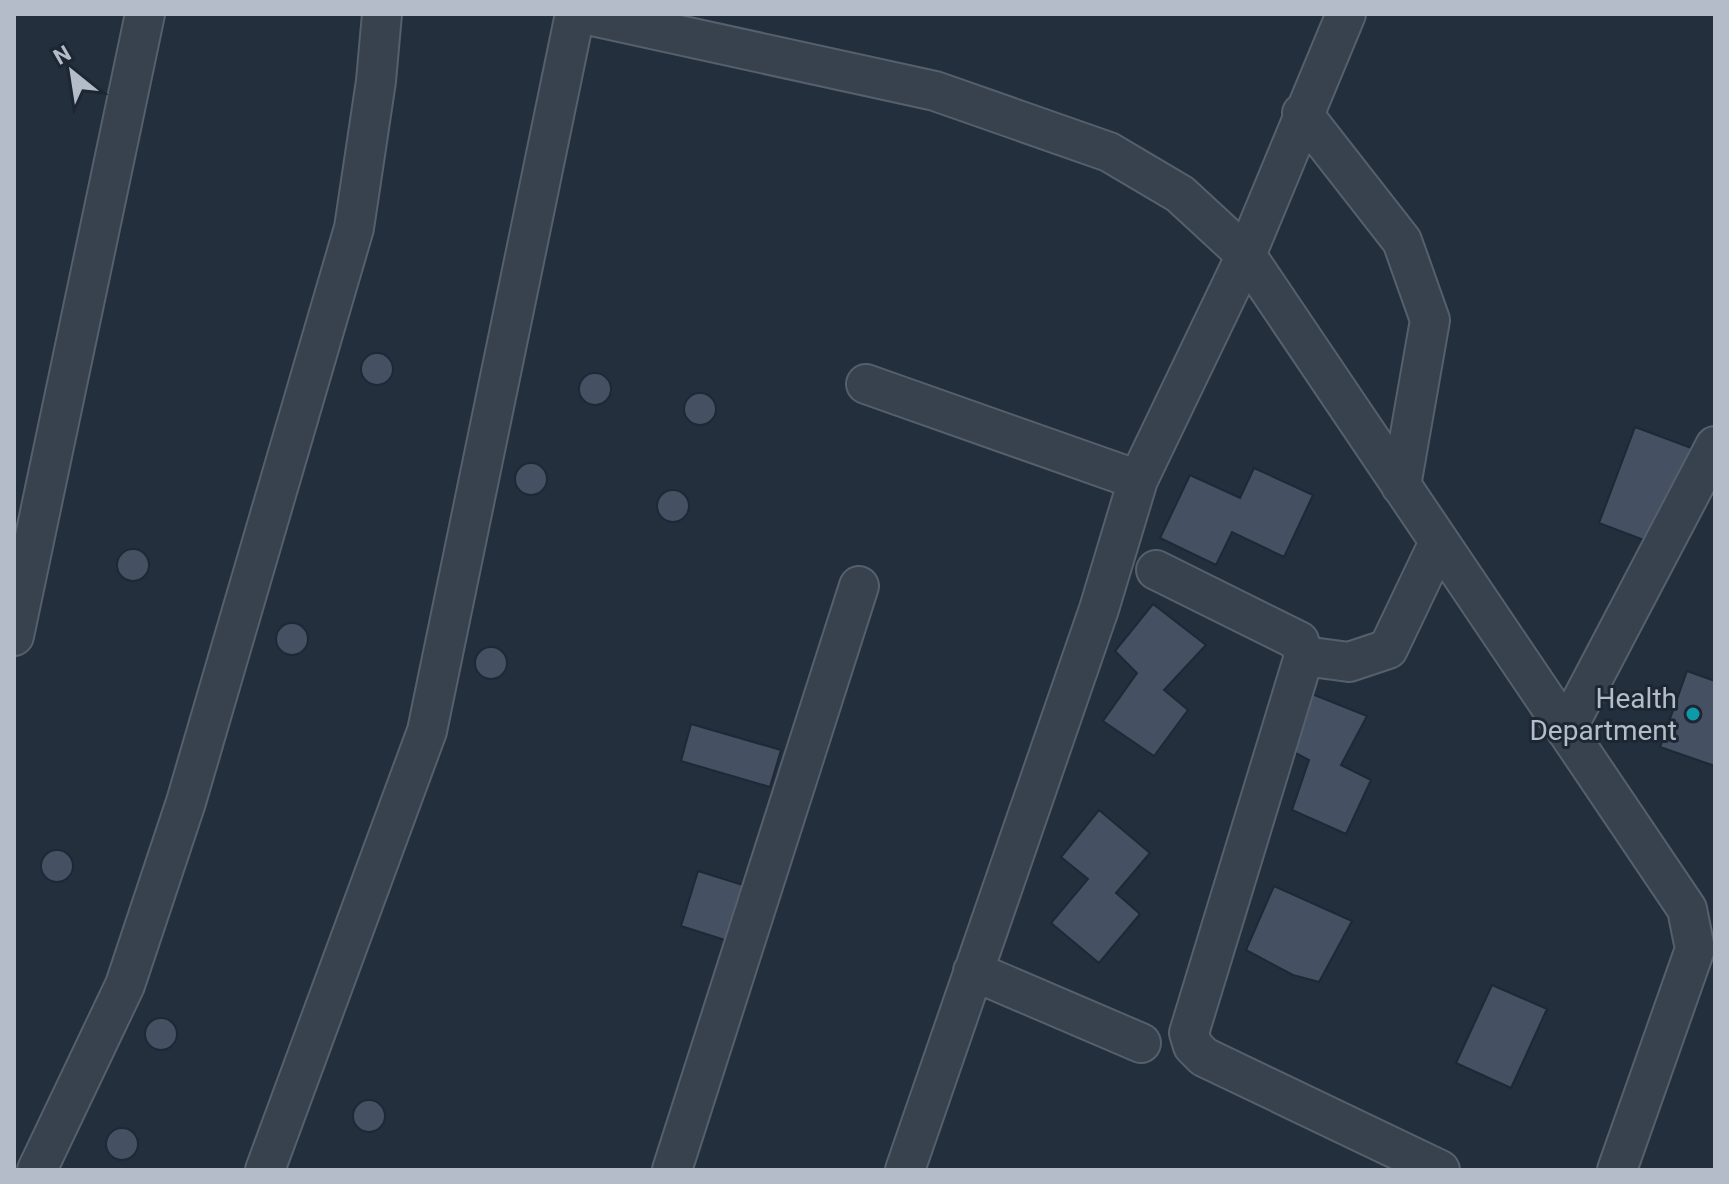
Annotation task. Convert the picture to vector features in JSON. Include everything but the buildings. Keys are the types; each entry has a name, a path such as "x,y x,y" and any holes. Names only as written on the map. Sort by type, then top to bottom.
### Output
{"street":[{"path":"14,636 145,14"},
{"path":"37,1170 125,985 186,802 354,228 376,81 382,14"},
{"path":"265,1170 427,731 575,14"},
{"path":"583,14 935,91 1109,152 1180,194 1246,255 1687,909 1695,949 1617,1170"},
{"path":"905,1170 1099,609 1138,480 1246,255 1302,113 1346,14"},
{"path":"1302,113 1402,241 1430,320 1401,486"},
{"path":"866,384 1138,480"},
{"path":"1566,730 1715,446"},
{"path":"1304,656 1349,662 1388,649 1439,542"},
{"path":"1156,570 1299,641 1304,656 1189,1033 1193,1046 1204,1057 1440,1170"},
{"path":"672,1170 859,586"},
{"path":"973,971 1141,1043"},
{"path":"14,1165 28,1170"}],"place":[{"name":"Health Department","path":"1693,714"}]}
